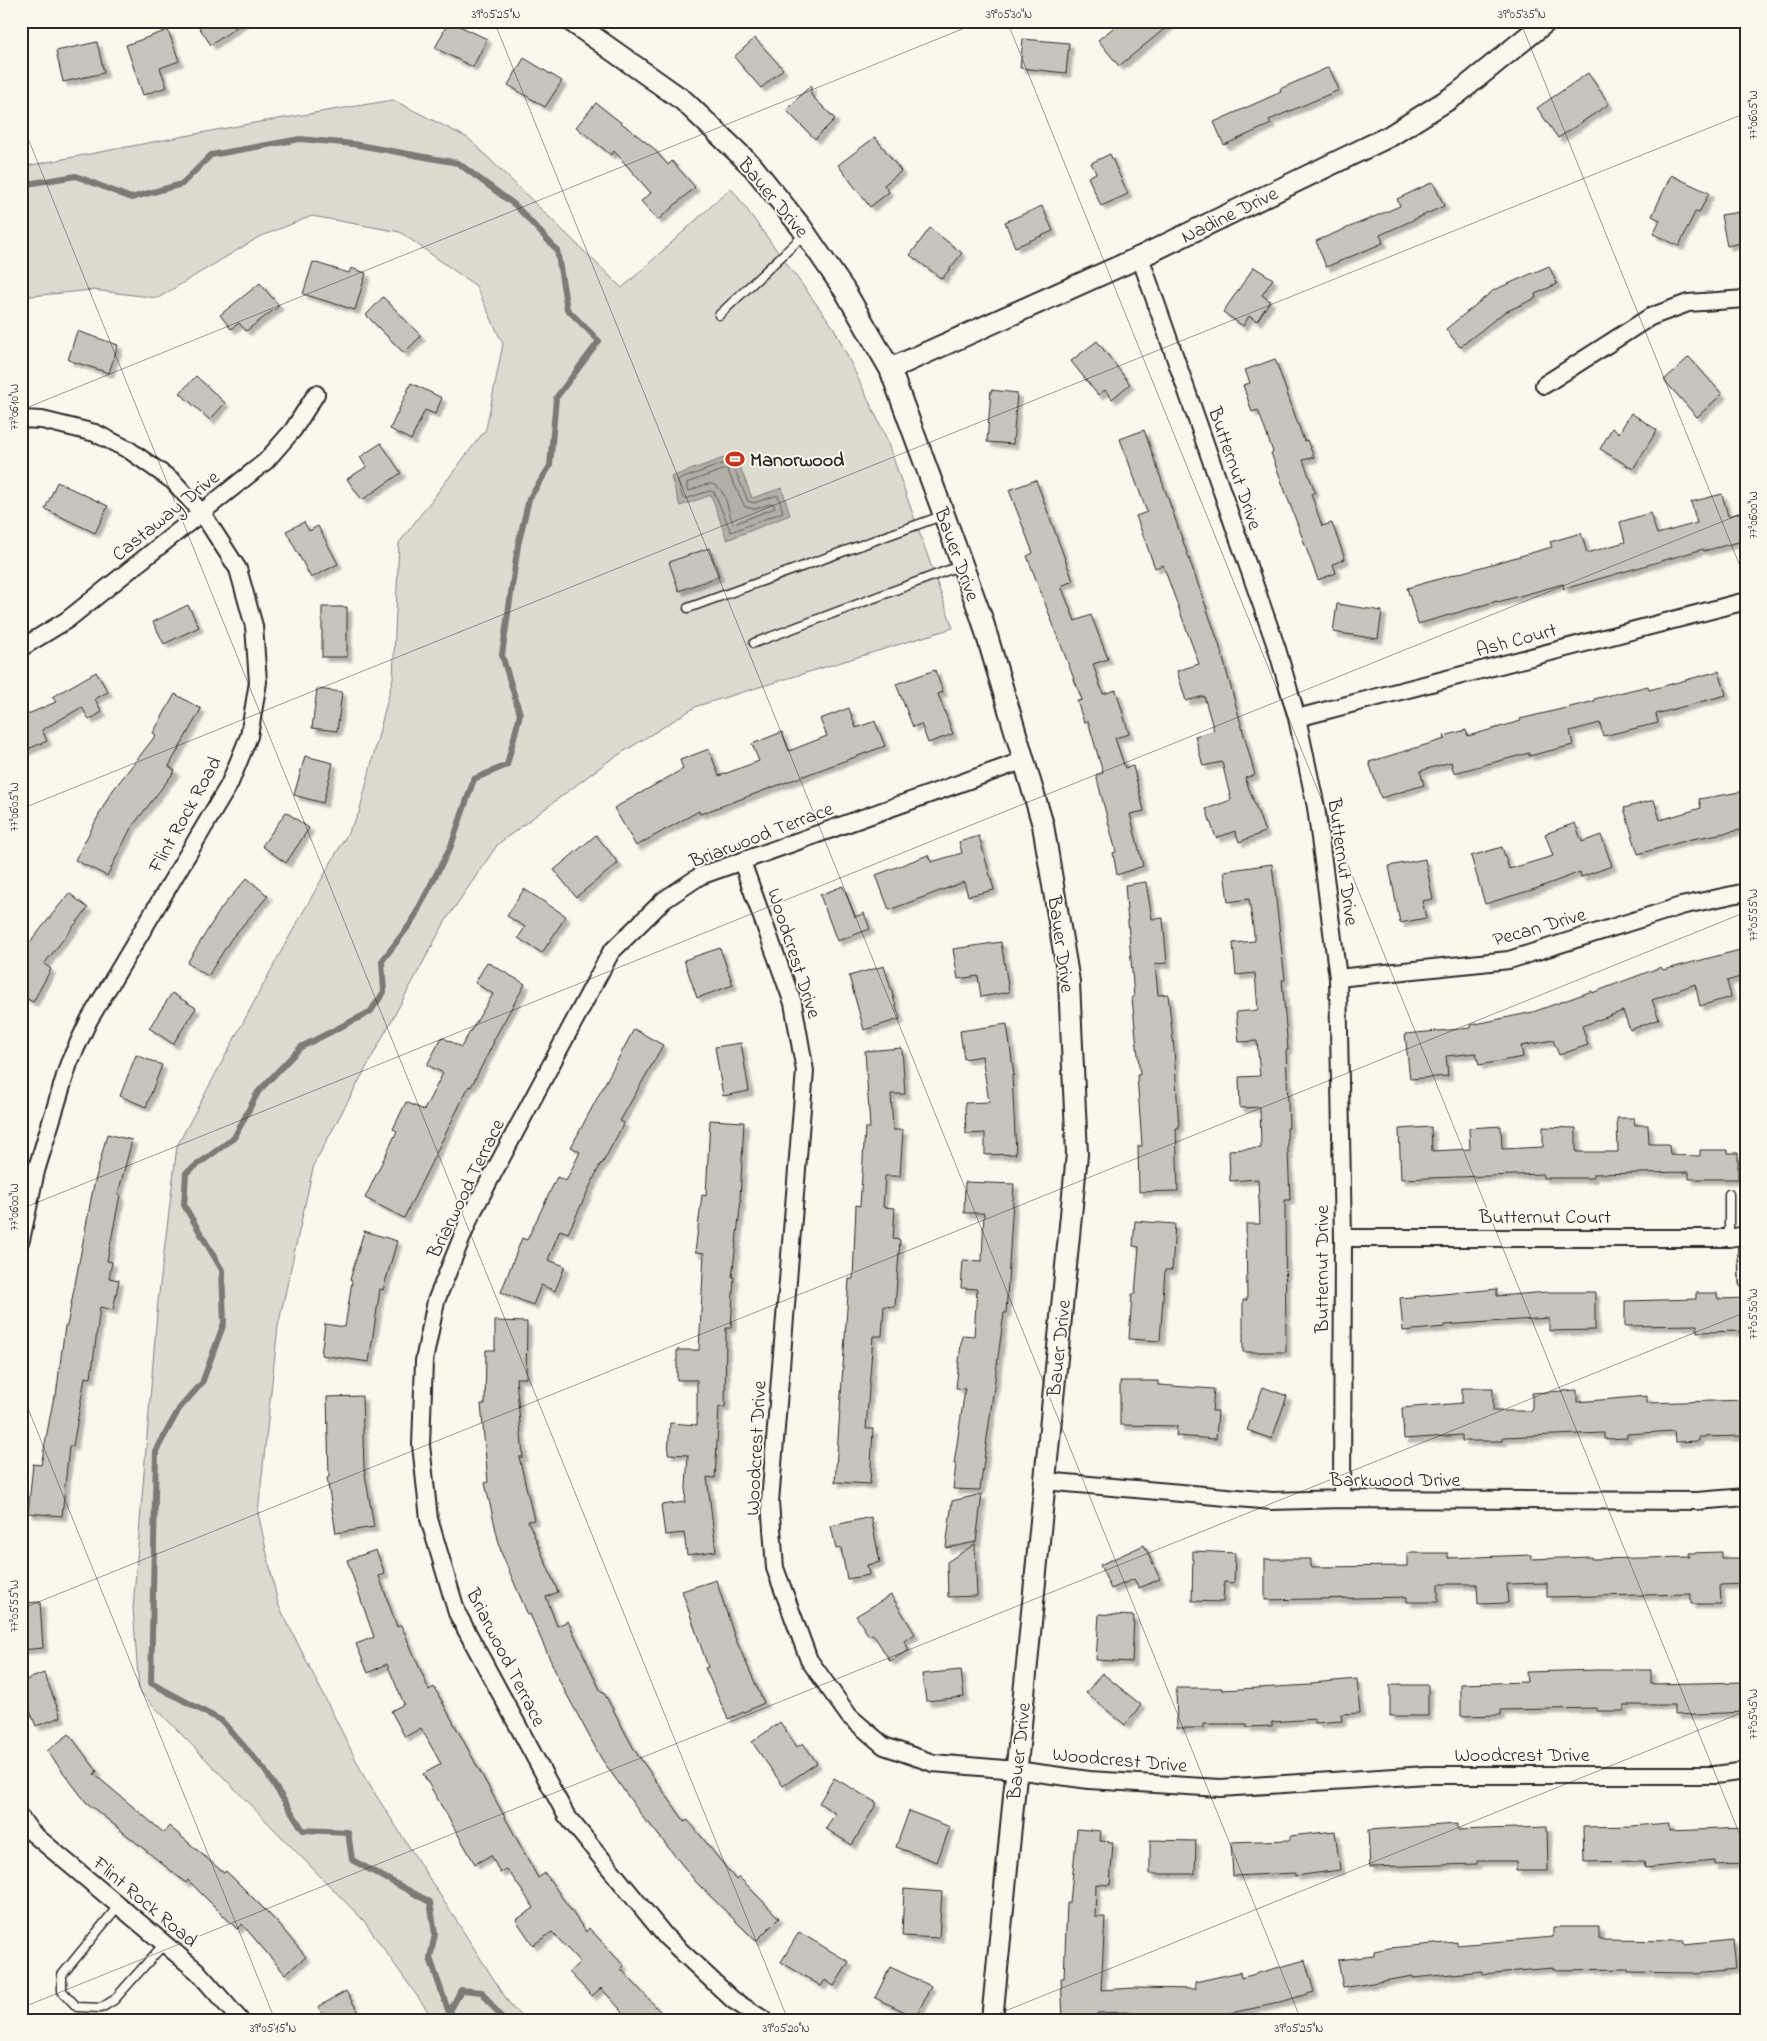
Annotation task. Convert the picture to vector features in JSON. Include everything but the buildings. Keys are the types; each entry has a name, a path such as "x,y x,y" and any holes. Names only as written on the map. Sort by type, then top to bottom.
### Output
{"street":[{"name":"Bauer Drive","path":"571,21 684,101 753,167 806,233 845,291 890,369 982,619 1043,825 1069,982 1077,1154 992,2020"},
{"name":"Nadine Drive","path":"890,369 1140,257 1390,136 1457,94 1542,23"},
{"name":"Butternut Drive","path":"1140,257 1277,650 1297,718 1316,807 1338,978 1343,1238 1342,1500"},
{"path":"1544,385 1650,317 1688,303 1746,299"},
{"name":"Castaway Drive","path":"21,648 67,620 266,461 293,430 316,394"},
{"name":"Flint Rock Road","path":"21,419 42,420 95,433 129,450 173,481 202,513 238,569 254,626 258,682 249,736 229,785 89,1020 70,1063 28,1169 21,1240"},
{"name":"Ash Court","path":"1297,718 1746,601"},
{"name":"Briarwood Terrace","path":"764,2020 733,2000 666,1937 566,1815 457,1613 428,1519 421,1446 424,1361 436,1301 471,1215 611,952 664,900 700,876 1025,760"},
{"name":"Woodcrest Drive","path":"742,862 793,1003 805,1071 770,1502 775,1568 810,1660 849,1716 884,1746 933,1763 1016,1770 1089,1780 1220,1788 1427,1775 1715,1774 1746,1771"},
{"name":"Pecan Drive","path":"1338,978 1509,960 1681,906 1746,892"},
{"name":"Butternut Court","path":"1343,1238 1739,1236"},
{"name":"Barkwood Drive","path":"1044,1481 1272,1501 1697,1501 1746,1497"},
{"name":"Flint Rock Road","path":"21,1818 31,1832 197,1971 240,2020"}],"lane":[{"path":"719,314 806,233"},
{"path":"688,608 944,515"},
{"path":"754,643 962,565"},
{"path":"1729,1194 1739,1236 1744,1284"},
{"path":"119,1905 62,1975 62,1991 77,2008 101,2008 114,2000 165,1944"}],"shaded area":[{"path":"393,100 468,138 622,288 731,188 834,328 885,435 953,628 697,706 607,762 498,844 446,920 314,1164 278,1326 258,1513 278,1604 365,1778 511,2006 525,2020 434,2020 364,1921 139,1691 133,1608 158,1301 177,1146 284,946 359,813 393,678 399,543 486,429 503,344 476,286 400,232 312,216 259,237 158,298 93,290 21,297 21,167 248,124"}],"water":[{"path":"735,454 752,498 782,488 790,515 727,540 711,495 680,506 671,477"}],"waterway":[{"path":"21,185 76,176 131,198 182,184 211,155 300,139 353,144 458,163 515,205 557,250 567,309 599,341 556,398 550,466 529,499 518,545 502,655 520,714 507,765 474,779 451,846 411,923 382,961 384,992 370,1012 301,1047 258,1092 234,1138 186,1173 184,1205 222,1270 224,1323 202,1383 179,1409 156,1451 151,1683 222,1721 264,1769 303,1830 348,1832 352,1860 430,1902 435,1934 430,1958 449,2013 461,1990 482,1992 503,2020"}],"place":[{"name":"Manorwood","path":"735,459"}]}
